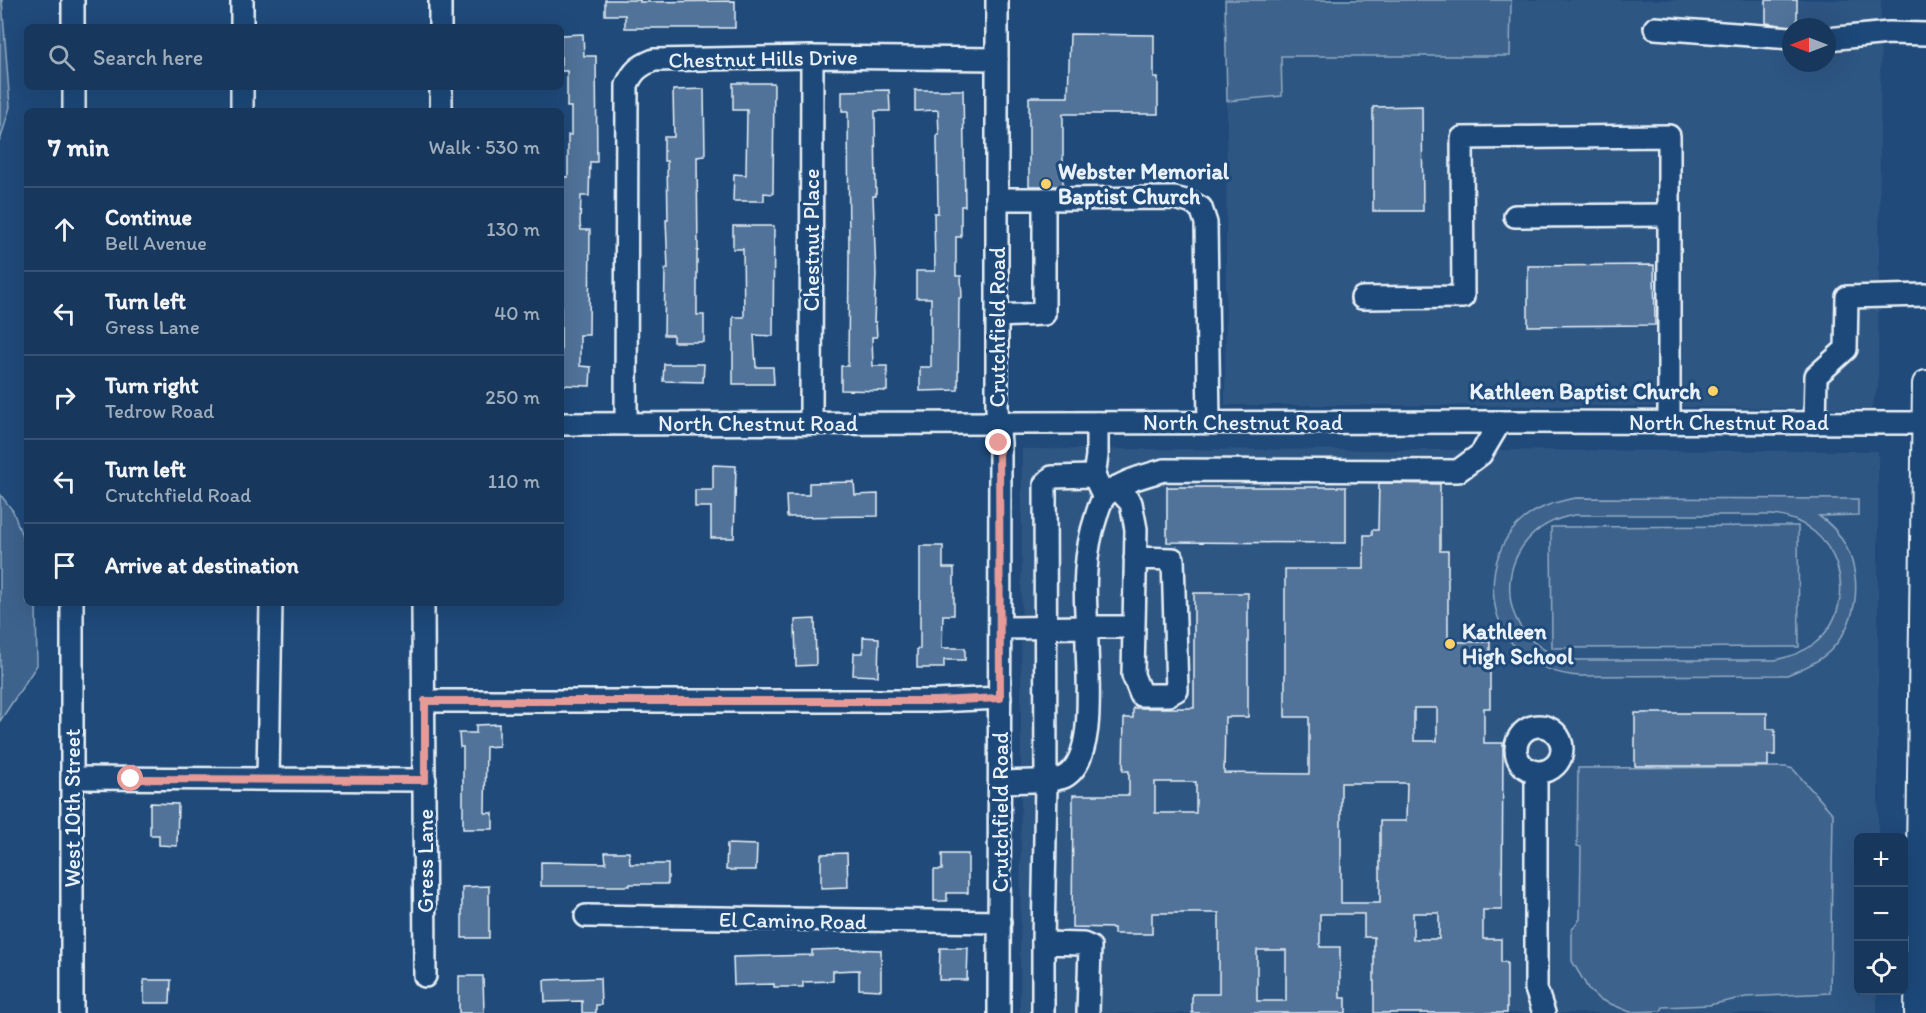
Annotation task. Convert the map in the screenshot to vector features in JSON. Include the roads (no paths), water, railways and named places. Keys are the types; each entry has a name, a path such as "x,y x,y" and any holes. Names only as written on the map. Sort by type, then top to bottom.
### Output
{"main road":[{"path":"1914,1011 1926,384"}],"street":[{"path":"73,0 73,24"},
{"path":"242,0 242,24"},
{"path":"440,0 440,24"},
{"name":"Crutchfield Road","path":"997,0 999,1013"},
{"path":"1655,28 1782,37"},
{"path":"1836,38 1889,33 1926,34"},
{"name":"Chestnut Hills Drive","path":"626,423 627,85 639,66 654,60 812,57 997,59"},
{"name":"Chestnut Place","path":"811,423 812,57"},
{"path":"74,90 74,108"},
{"path":"242,90 242,108"},
{"path":"441,90 441,108"},
{"path":"1362,298 1463,297 1462,138 1669,136 1669,422"},
{"path":"997,199 1174,198 1190,202 1201,208 1206,224 1209,422"},
{"path":"997,316 1044,314 1044,199"},
{"path":"1515,216 1669,215"},
{"path":"1815,423 1816,376 1846,349 1847,297 1926,295"},
{"path":"1000,782 1062,778 1075,770 1083,752 1088,716 1086,572 1088,542 1110,492 1136,478 1164,470 1458,471 1481,454 1500,422"},
{"path":"1094,476 1097,456 1097,423"},
{"name":"North Chestnut Road","path":"564,424 1926,423"},
{"path":"1042,1013 1046,779 1046,484 1052,477 1094,476 1110,492 1131,503 1136,529 1135,558 1133,627 1132,675 1141,695 1168,695 1176,690 1173,559 1135,558"},
{"name":"West 10th Street","path":"72,606 72,1013"},
{"path":"268,779 271,606"},
{"name":"Gress Lane","path":"423,606 425,976"},
{"path":"999,628 1133,627"},
{"path":"425,701 924,701 1000,698"},
{"path":"1536,772 1536,989 1544,1013"},
{"path":"72,778 425,780"},
{"name":"El Camino Road","path":"586,916 1000,922"},
{"path":"1043,943 1083,944 1090,947 1088,1013"}],"place":[{"name":"Webster Memorial Baptist Church","path":"1046,184"},
{"name":"Kathleen Baptist Church","path":"1713,391"},
{"name":"Kathleen High School","path":"1450,644"}]}
